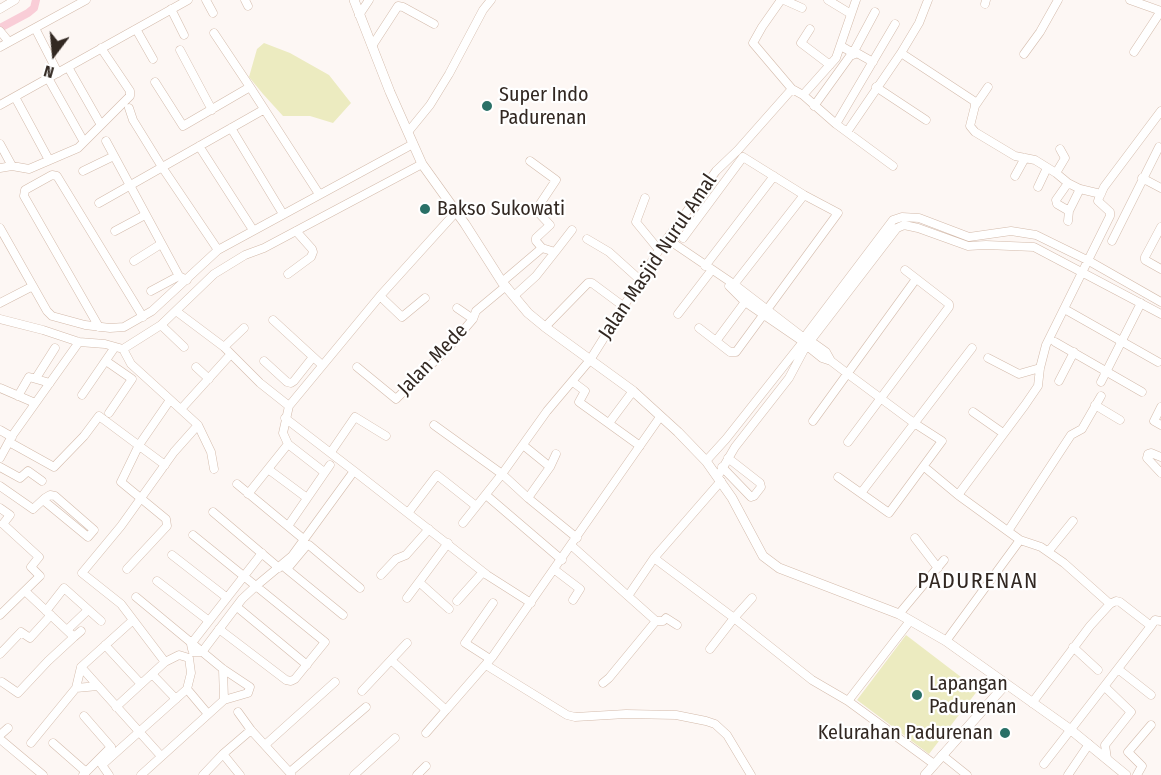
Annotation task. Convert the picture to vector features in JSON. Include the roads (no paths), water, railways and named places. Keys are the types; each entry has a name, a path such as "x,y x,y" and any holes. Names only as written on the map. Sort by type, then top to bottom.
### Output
{"main road":[{"path":"354,0 422,165 504,284 528,313 633,391 720,475 763,556 771,564 899,614 946,641 1071,730 1126,775"},
{"path":"926,775 1006,684"}],"street":[{"path":"0,9 15,0"},
{"path":"0,47 4,36 35,28 86,0"},
{"path":"0,105 188,0"},
{"path":"206,0 213,13"},
{"path":"359,15 369,0"},
{"path":"408,132 430,105 483,10 491,0"},
{"path":"828,0 851,14"},
{"path":"803,94 836,58 856,0"},
{"path":"847,132 901,53 919,23 928,0"},
{"path":"1024,54 1058,0"},
{"path":"1130,0 1161,11 1134,52"},
{"path":"802,8 779,1 753,43 792,89 803,94 836,124 893,166"},
{"path":"372,46 398,6 434,24"},
{"path":"171,9 184,35"},
{"path":"814,106 854,53 875,12"},
{"path":"836,124 896,24"},
{"path":"35,28 58,73"},
{"path":"136,29 153,59"},
{"path":"810,29 801,43 830,65"},
{"path":"214,33 319,195"},
{"path":"841,46 873,62"},
{"path":"0,168 12,166 29,169 78,148 130,96 130,91 101,48"},
{"path":"180,50 212,110"},
{"path":"901,53 974,101 975,106"},
{"path":"68,67 101,125"},
{"path":"48,78 84,142"},
{"path":"155,82 182,126 250,87"},
{"path":"876,87 926,120"},
{"path":"988,87 975,106 970,126 975,132 1015,156 1035,160 1080,189 1101,194"},
{"name":"Jalan Masjid Nurul Amal","path":"463,523 502,474 547,411 590,360 639,279 716,171 738,150 792,89"},
{"path":"15,97 49,160"},
{"path":"129,108 133,120 162,167 218,250"},
{"path":"99,203 263,110"},
{"path":"958,495 1038,386 1046,345 1110,216 1110,212 1098,201 1104,187 1161,111"},
{"path":"231,128 283,214"},
{"path":"106,141 179,276 187,280"},
{"path":"0,144 12,166"},
{"path":"0,228 51,316 85,325 124,327 152,311 218,250 413,144"},
{"path":"199,146 253,230"},
{"path":"1112,241 1159,147"},
{"path":"1056,173 1065,158 1059,149"},
{"path":"83,171 114,156"},
{"path":"683,238 743,157 804,195 837,211 838,214 733,353 699,328"},
{"path":"1015,176 1025,158"},
{"path":"530,161 556,180 536,210 550,224 536,238 536,241 542,248 555,252"},
{"path":"82,395 106,361 119,348 161,326 214,274 245,255 264,248 422,165"},
{"path":"1038,187 1047,168"},
{"path":"99,327 24,196 25,190 52,175 57,176 143,317"},
{"path":"678,314 774,176"},
{"path":"1142,178 1161,188"},
{"path":"1068,183 1056,200 1057,204 1069,211"},
{"path":"1068,221 1069,211 1080,189"},
{"path":"731,285 804,195"},
{"path":"645,198 636,222 659,250"},
{"path":"288,526 327,469 288,444 283,433 289,406 380,296 456,213"},
{"path":"115,231 146,215"},
{"path":"628,596 654,558 720,475 735,447 789,378 806,342 893,220 902,217 920,218 969,237 1011,231 1029,234 1089,261 1161,302"},
{"path":"706,461 806,342 897,228 904,225 968,246 1028,246 1161,314"},
{"path":"1161,227 1145,260 1161,269"},
{"path":"514,296 536,276 572,230"},
{"path":"288,274 311,257 313,252 296,231"},
{"path":"968,246 969,237"},
{"path":"587,239 609,252 639,279"},
{"path":"134,261 161,244"},
{"path":"676,245 806,342 825,360 831,361 942,441 889,513 838,477"},
{"name":"Jalan Mede","path":"357,367 396,399 449,347 473,319 476,311 542,248"},
{"path":"848,442 949,307 949,304 905,270"},
{"path":"151,291 179,276"},
{"path":"813,422 916,279"},
{"path":"545,327 588,283 592,283 623,306"},
{"path":"731,285 745,302 765,312"},
{"path":"0,303 33,286"},
{"path":"380,296 402,317 425,298"},
{"path":"717,341 745,302"},
{"path":"1101,382 1141,303"},
{"path":"457,308 473,319"},
{"path":"1068,310 1158,362"},
{"path":"176,311 224,347 260,383 289,406"},
{"path":"273,320 322,365"},
{"path":"1,322 43,330 78,342 119,348 130,364 182,408 198,425 211,452 214,469"},
{"path":"161,326 184,348"},
{"path":"224,347 244,328"},
{"path":"0,458 78,342"},
{"path":"1055,342 1143,392"},
{"path":"36,378 55,348"},
{"path":"861,494 972,348"},
{"path":"1059,381 1074,352"},
{"path":"182,408 230,355"},
{"path":"264,361 291,383 313,357"},
{"path":"988,358 1019,374 1040,368"},
{"path":"106,361 132,379 109,413"},
{"path":"196,367 209,379"},
{"path":"18,396 29,377 50,383"},
{"path":"573,382 585,391 579,402 640,446"},
{"path":"0,388 35,403"},
{"path":"609,423 633,391"},
{"path":"1008,531 1071,435 1082,429 1101,396"},
{"path":"127,569 167,526 166,519 121,482 139,445 170,400"},
{"path":"1095,405 1120,420"},
{"path":"1161,407 1154,421 1161,425"},
{"path":"973,412 1003,433"},
{"path":"0,430 10,440 54,467 84,436 99,416 165,465"},
{"path":"331,452 355,417 386,436"},
{"path":"426,733 488,662 556,569 660,417"},
{"path":"285,418 483,572 531,603"},
{"path":"165,662 121,604 82,573 198,425"},
{"path":"435,425 502,474 577,538"},
{"path":"726,439 735,447"},
{"path":"248,494 288,444"},
{"path":"523,445 550,467"},
{"path":"1161,457 1150,453 1147,458 1161,473"},
{"path":"528,498 550,467 556,454"},
{"path":"720,475 731,477 751,497 761,485 728,458"},
{"path":"0,467 20,478 28,471 42,481"},
{"path":"731,477 739,467"},
{"path":"268,469 307,498"},
{"path":"928,470 1020,540 1031,542 1064,563 1110,604"},
{"path":"283,567 354,471"},
{"path":"408,513 437,475 476,506"},
{"path":"237,484 301,537"},
{"path":"0,486 33,509 43,500 50,495 55,496 94,530 88,537 43,500"},
{"path":"486,495 562,560"},
{"path":"0,508 10,515 3,524 39,557 31,567 40,576 0,615"},
{"path":"213,512 343,615"},
{"path":"1047,552 1073,521"},
{"path":"381,575 396,559 406,555 429,529"},
{"path":"193,535 323,639 324,645 295,679 286,680 219,629"},
{"path":"915,538 938,568"},
{"path":"946,641 1020,540"},
{"path":"407,598 448,543"},
{"path":"109,775 102,765 187,689 195,654 256,586 283,567 307,545 360,588"},
{"path":"572,546 656,621 663,621 666,618 677,625"},
{"path":"191,644 262,553"},
{"path":"172,555 226,597"},
{"path":"654,558 812,680 848,701 934,764"},
{"path":"899,614 944,560"},
{"path":"556,569 576,580"},
{"path":"556,569 580,589 573,600"},
{"path":"457,601 483,572"},
{"path":"157,581 209,621"},
{"path":"419,582 449,609"},
{"path":"0,654 21,632 30,638 64,588 101,621"},
{"path":"25,591 74,637"},
{"path":"136,597 191,644 195,654"},
{"path":"710,649 752,598"},
{"path":"1032,703 1073,647 1110,604 1116,601 1120,603 1151,626"},
{"path":"493,603 465,643 488,662 567,715 575,717 626,714 676,715 706,721 715,724 727,735 751,775"},
{"path":"237,607 307,664"},
{"path":"67,630 88,610"},
{"path":"1044,764 1155,620 1161,621"},
{"path":"31,743 76,688 81,667 132,621"},
{"path":"603,683 656,621"},
{"path":"848,701 910,621"},
{"path":"0,682 18,693 81,631"},
{"path":"362,692 407,643"},
{"path":"105,645 141,684"},
{"path":"1073,647 1098,670"},
{"path":"116,707 165,662 179,655 195,654 224,669 250,687 248,693 224,700 141,775"},
{"path":"391,660 446,710"},
{"path":"81,667 161,756"},
{"path":"224,669 224,700"},
{"path":"1118,669 1150,695"},
{"path":"152,674 176,699"},
{"path":"265,745 335,682"},
{"path":"76,688 98,686"},
{"path":"1105,687 1131,712 1106,744 1107,759"},
{"path":"187,689 208,714"},
{"path":"238,712 251,730 291,773 366,706"},
{"path":"54,743 85,773 111,747 84,716"},
{"path":"1137,775 1142,766 1128,752 1151,725"},
{"path":"8,728 0,737 43,775"},
{"path":"203,775 251,730"},
{"path":"354,775 395,738"},
{"path":"1068,775 1089,744"},
{"path":"223,754 240,775"},
{"path":"942,755 967,775"},
{"path":"417,775 426,766"}],"waterway":[{"path":"0,28 28,13 34,8 36,0"}],"place":[{"name":"Super Indo Padurenan","path":"487,106"},
{"name":"Bakso Sukowati","path":"425,209"},
{"name":"Lapangan Padurenan","path":"917,695"},
{"name":"Kelurahan Padurenan","path":"1005,733"}],"district":[{"name":"PADURENAN","path":"978,582"}]}
